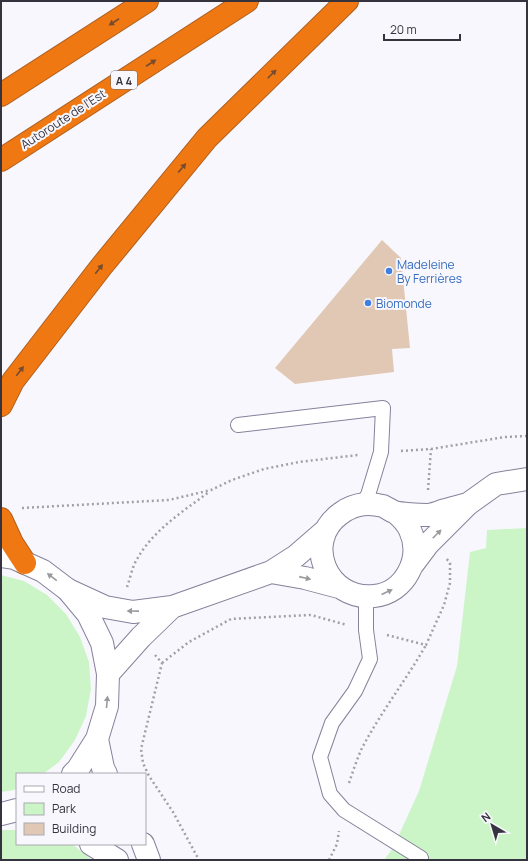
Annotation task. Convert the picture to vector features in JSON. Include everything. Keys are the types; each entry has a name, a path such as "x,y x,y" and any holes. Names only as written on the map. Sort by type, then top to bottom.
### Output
{"highway":[{"path":"1,95 147,1"},
{"name":"Autoroute de l’Est","path":"1,160 247,1"},
{"path":"1,405 13,381 76,298 207,138 347,1"},
{"path":"1,519 12,543 26,563"}],"street":[{"path":"271,572 305,578 339,587 352,594 366,597 381,595 395,589 406,578 413,564 428,544 468,504 496,484 527,479"},
{"path":"1,556 14,558 43,571 68,590 105,607 133,612 172,606 271,572 296,556 326,530 335,518 348,509 362,504 374,504 395,512 410,530 414,540 415,552 413,564"},
{"path":"395,512 429,515 468,504"},
{"path":"326,530 322,546 323,561 329,576 339,587"},
{"path":"68,590 88,614 102,643 108,674 107,706 97,739 74,773"},
{"path":"108,674 141,637 172,606"},
{"path":"97,739 103,768 106,773"},
{"path":"1,814 16,810"},
{"path":"93,845 117,860"},
{"path":"144,845 149,860"}],"lane":[{"path":"238,425 383,408 381,452 368,495 362,504"},
{"path":"366,597 366,630 370,659 355,691 332,723 320,757 330,794 344,810 421,858"}],"path":[{"path":"20,508 169,500 211,490 232,480 264,469 299,462 381,452 431,449 505,437 527,436"},
{"path":"126,590 135,562 148,542 166,525 211,490"},
{"path":"329,860 336,844 344,810 347,788 362,749 381,715 426,645"}],"green space":[{"path":"527,528 527,860 384,860 393,848 419,791 457,666 470,552 486,548 487,530"},
{"path":"1,575 24,581 47,595 66,614 80,637 89,662 91,689 86,716 75,740 59,762 44,773 16,773 16,789 1,792"},
{"path":"1,830 16,830 16,845 73,845 92,860 1,860"}],"building":[{"name":"Biomonde","path":"382,240 401,258 410,348 392,349 394,372 295,384 275,368"}],"place":[{"name":"Madeleine By Ferrières","path":"389,271"},
{"name":"Biomonde","path":"368,303"}]}
